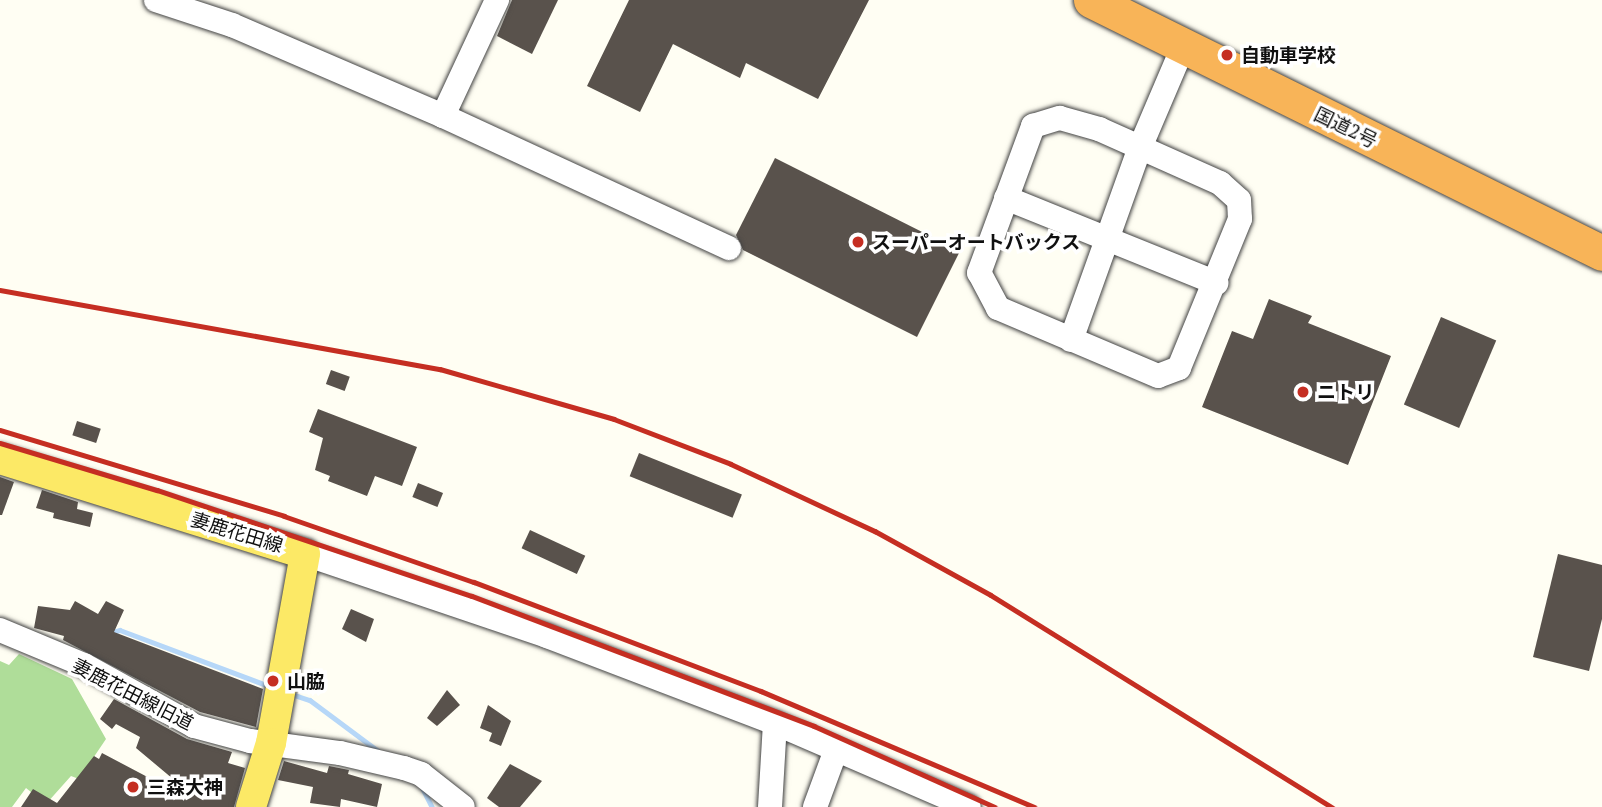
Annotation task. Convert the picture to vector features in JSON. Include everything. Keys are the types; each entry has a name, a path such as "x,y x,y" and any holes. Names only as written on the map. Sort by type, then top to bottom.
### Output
{"highway":[{"name":"国道2号","path":"1091,0 1602,253"}],"main road":[{"name":"妻鹿花田線","path":"0,459 305,554 271,743 251,807"}],"street":[{"path":"156,0 232,25 443,116 729,248"},
{"path":"443,116 497,0"},
{"path":"1071,340 1139,150 1183,47"},
{"path":"1060,118 1099,129 1139,150 1220,183 1239,200 1240,219 1179,368 1158,376 998,308 979,273 1006,198 1033,126 1060,118"},
{"path":"1006,198 1108,237 1216,283"},
{"path":"305,554 547,636 775,723 969,807"},
{"name":"妻鹿花田線旧道","path":"0,630 84,665 194,726 271,743 340,753 421,774 463,807"},
{"path":"770,807 775,723"},
{"path":"816,807 836,750"}],"green space":[{"path":"19,654 72,679 106,739 79,779 71,776 46,804 26,788 12,807 0,807 0,661 9,665"}],"building":[{"path":"512,0 558,0 532,54 497,36"},
{"path":"629,0 869,0 818,99 746,63 740,78 673,44 640,112 587,86"},
{"path":"775,158 960,251 917,337 743,250 736,235"},
{"path":"1269,299 1312,316 1308,323 1391,356 1348,465 1202,407 1232,331 1253,339"},
{"path":"1441,317 1496,340 1459,428 1404,404"},
{"path":"331,370 350,377 345,391 326,384"},
{"path":"318,409 417,447 402,486 375,476 367,496 328,481 330,476 315,470 323,438 309,432"},
{"path":"77,421 101,429 96,443 72,435"},
{"path":"639,453 742,495 733,518 630,476"},
{"path":"0,477 14,482 2,515 0,515"},
{"path":"418,483 443,493 437,507 412,497"},
{"path":"42,490 78,502 77,509 93,513 90,527 53,518 54,513 36,508"},
{"path":"530,530 585,556 577,574 522,548"},
{"path":"1558,554 1602,565 1602,619 1589,671 1533,657"},
{"path":"75,601 98,614 106,601 124,610 114,632 263,689 256,727 200,712 63,640 64,636 34,628 38,606 70,610"},
{"path":"351,609 374,619 366,642 342,629"},
{"path":"447,690 460,705 437,726 427,718"},
{"path":"114,699 187,739 232,752 228,763 245,768 234,807 21,807 33,789 57,803 94,756 99,759 102,753 174,791 179,784 136,748 140,737 116,724 112,729 100,719"},
{"path":"488,705 511,721 501,746 489,741 492,733 480,728"},
{"path":"284,761 327,773 329,766 349,770 348,774 382,784 377,807 341,799 340,807 310,803 313,787 278,780"},
{"path":"510,764 542,781 520,807 499,807 487,798"}],"waterway":[{"path":"110,633 120,630 269,686"},
{"path":"291,694 310,700 377,750"},
{"path":"423,789 432,807"}],"railway":[{"path":"0,290 440,369 614,419 731,464 875,531 991,595 1332,807"},
{"path":"0,430 284,516 474,582 761,691 1034,807"},
{"path":"0,443 157,490 472,596 814,726 995,807"}],"place":[{"name":"自動車学校","path":"1227,55"},
{"name":"スーパーオートバックス","path":"858,242"},
{"name":"ニトリ","path":"1303,392"},
{"name":"山脇","path":"273,681"},
{"name":"三森大神","path":"133,787"}]}
